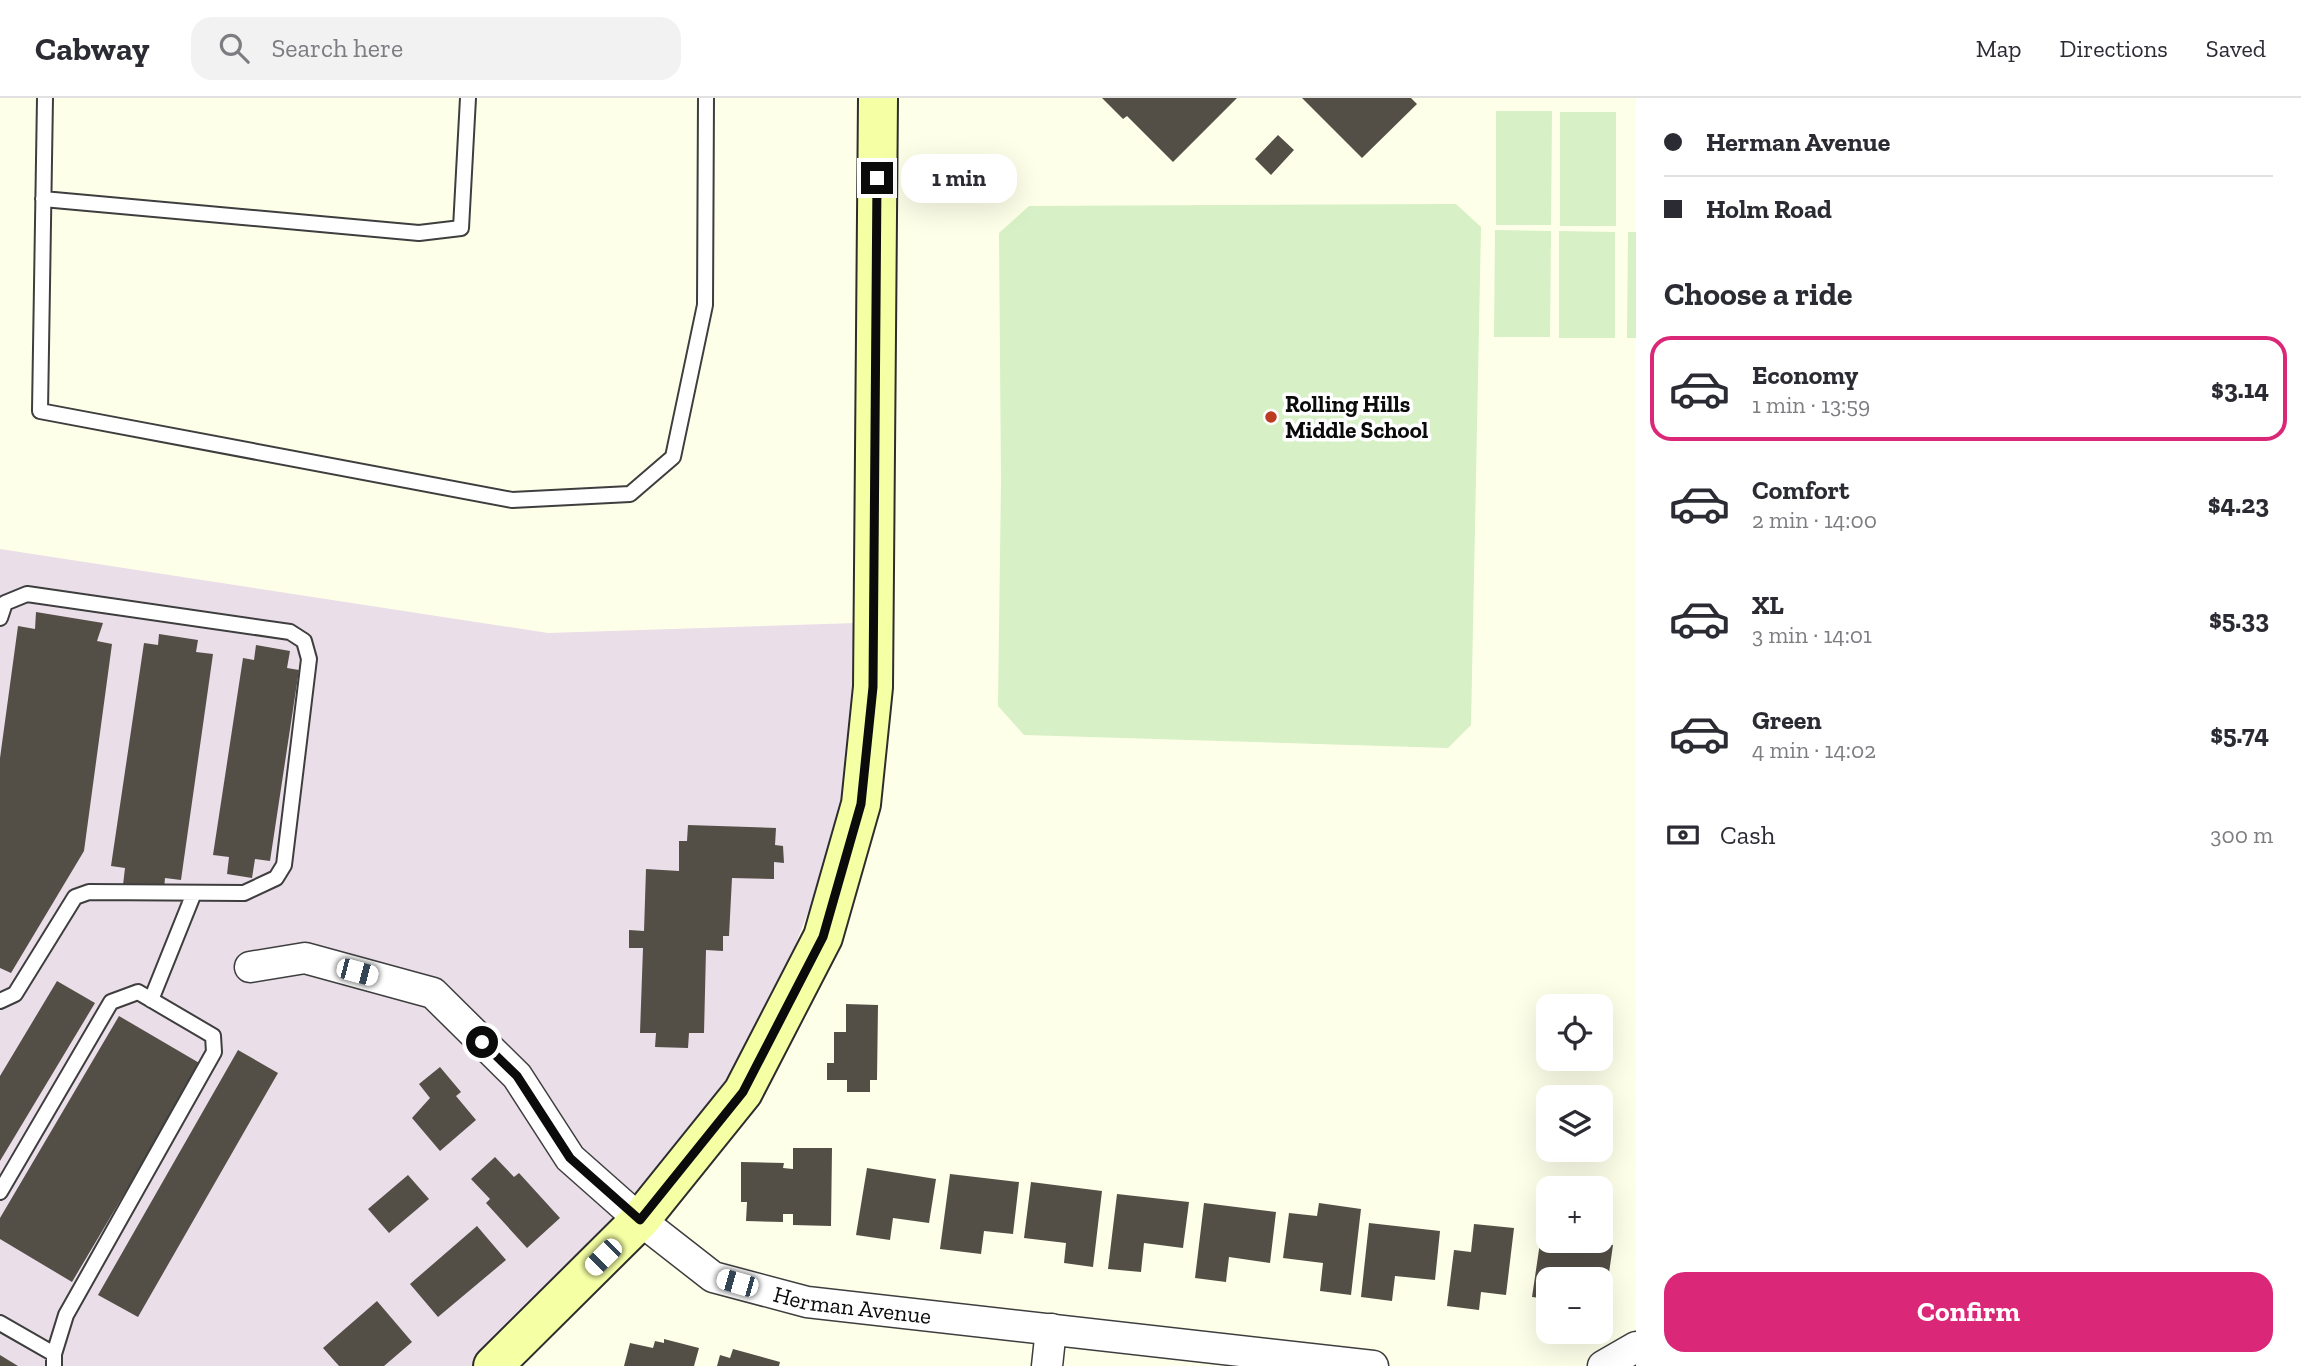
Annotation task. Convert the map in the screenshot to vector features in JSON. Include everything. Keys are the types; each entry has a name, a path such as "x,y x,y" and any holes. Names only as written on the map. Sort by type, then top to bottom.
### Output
{"street":[{"path":"493,1366 640,1220 743,1092 823,937 861,804 873,687 878,98"},
{"name":"Herman Avenue","path":"250,967 305,958 433,993 517,1076 570,1158 640,1220 713,1277 807,1303 1373,1366"},
{"path":"1047,1366 1051,1329"},
{"path":"1603,1366 1636,1347"}],"lane":[{"path":"45,98 40,411 512,500 630,494 673,457 705,305 706,98"},
{"path":"43,199 419,233 461,228 468,98"},
{"path":"0,618 5,603 27,594 290,632 303,642 309,659 284,865 275,878 244,893 89,892 75,897 15,995 0,1001"},
{"path":"151,1000 194,893"},
{"path":"0,1192 111,1002 138,992 213,1036 214,1052 66,1315 54,1360 0,1323"}],"shaded area":[{"path":"0,549 548,633 856,623 849,806 749,1065 503,1366 0,1366"}],"green space":[{"path":"1496,111 1552,111 1551,225 1496,225"},
{"path":"1560,112 1616,112 1616,226 1560,226"},
{"path":"1456,204 1481,227 1471,725 1448,748 1024,735 998,706 1001,482 999,233 1029,206"},
{"path":"1495,230 1551,231 1550,337 1494,337"},
{"path":"1559,231 1615,232 1615,338 1559,338"},
{"path":"1628,232 1636,232 1636,338 1627,338"}],"building":[{"path":"1102,98 1237,98 1173,162 1127,116 1123,119"},
{"path":"1302,98 1411,98 1417,104 1362,158"},
{"path":"1278,135 1294,150 1271,175 1255,159"},
{"path":"36,612 103,623 97,641 112,644 84,851 11,973 0,968 0,758 18,626 35,629"},
{"path":"159,634 198,640 196,652 213,654 181,880 165,878 164,890 123,885 125,868 111,866 144,643 158,645"},
{"path":"256,645 290,651 287,668 299,670 270,861 255,859 252,878 227,874 229,857 213,855 243,658 254,660"},
{"path":"688,825 776,828 775,845 783,846 784,863 774,862 774,879 732,878 729,936 723,936 723,951 706,950 704,1033 689,1033 688,1048 655,1047 656,1033 640,1033 643,948 629,948 629,930 644,931 646,869 679,871 679,841 687,841"},
{"path":"57,981 95,1003 0,1161 0,1076"},
{"path":"846,1004 878,1005 877,1080 870,1080 870,1092 847,1092 847,1080 827,1080 827,1063 834,1063 834,1032 846,1032"},
{"path":"119,1016 201,1064 72,1282 0,1239 0,1218"},
{"path":"238,1050 278,1073 138,1317 98,1295"},
{"path":"440,1067 461,1092 456,1096 476,1120 440,1151 412,1118 430,1098 419,1084"},
{"path":"793,1148 832,1148 831,1226 793,1225 793,1214 783,1214 783,1222 746,1221 747,1202 741,1202 741,1162 784,1163 783,1168 793,1169"},
{"path":"495,1157 514,1177 519,1173 560,1218 527,1248 486,1203 490,1199 471,1179"},
{"path":"867,1168 936,1179 929,1223 893,1218 890,1240 856,1235"},
{"path":"950,1174 1019,1182 1013,1234 984,1231 981,1254 940,1249"},
{"path":"408,1175 429,1199 389,1233 368,1209"},
{"path":"1031,1182 1102,1191 1093,1267 1064,1263 1066,1243 1024,1238"},
{"path":"1117,1194 1189,1202 1183,1248 1144,1243 1141,1272 1108,1269"},
{"path":"1204,1203 1276,1212 1270,1263 1229,1257 1226,1282 1195,1278"},
{"path":"1319,1203 1361,1209 1351,1295 1320,1291 1323,1263 1283,1258 1289,1213 1317,1216"},
{"path":"1369,1223 1440,1231 1435,1280 1395,1276 1392,1301 1361,1297"},
{"path":"1474,1224 1514,1228 1506,1295 1481,1292 1479,1310 1447,1306 1454,1250 1471,1252"},
{"path":"477,1226 506,1260 438,1317 410,1284"},
{"path":"1538,1253 1612,1253 1610,1267 1536,1267"},
{"path":"1536,1270 1536,1297 1532,1297"},
{"path":"377,1301 412,1342 384,1366 339,1366 323,1348"},
{"path":"664,1339 699,1348 694,1366 624,1366 630,1343 653,1348 655,1341 664,1343"},
{"path":"733,1349 780,1362 779,1366 717,1366 720,1355 730,1358"},
{"path":"0,1355 18,1366 0,1366"}],"place":[{"name":"Rolling Hills Middle School","path":"1271,417"}],"route":[{"path":"482,1042 517,1076 570,1158 640,1220 743,1092 823,937 861,804 873,687 877,178"}]}
